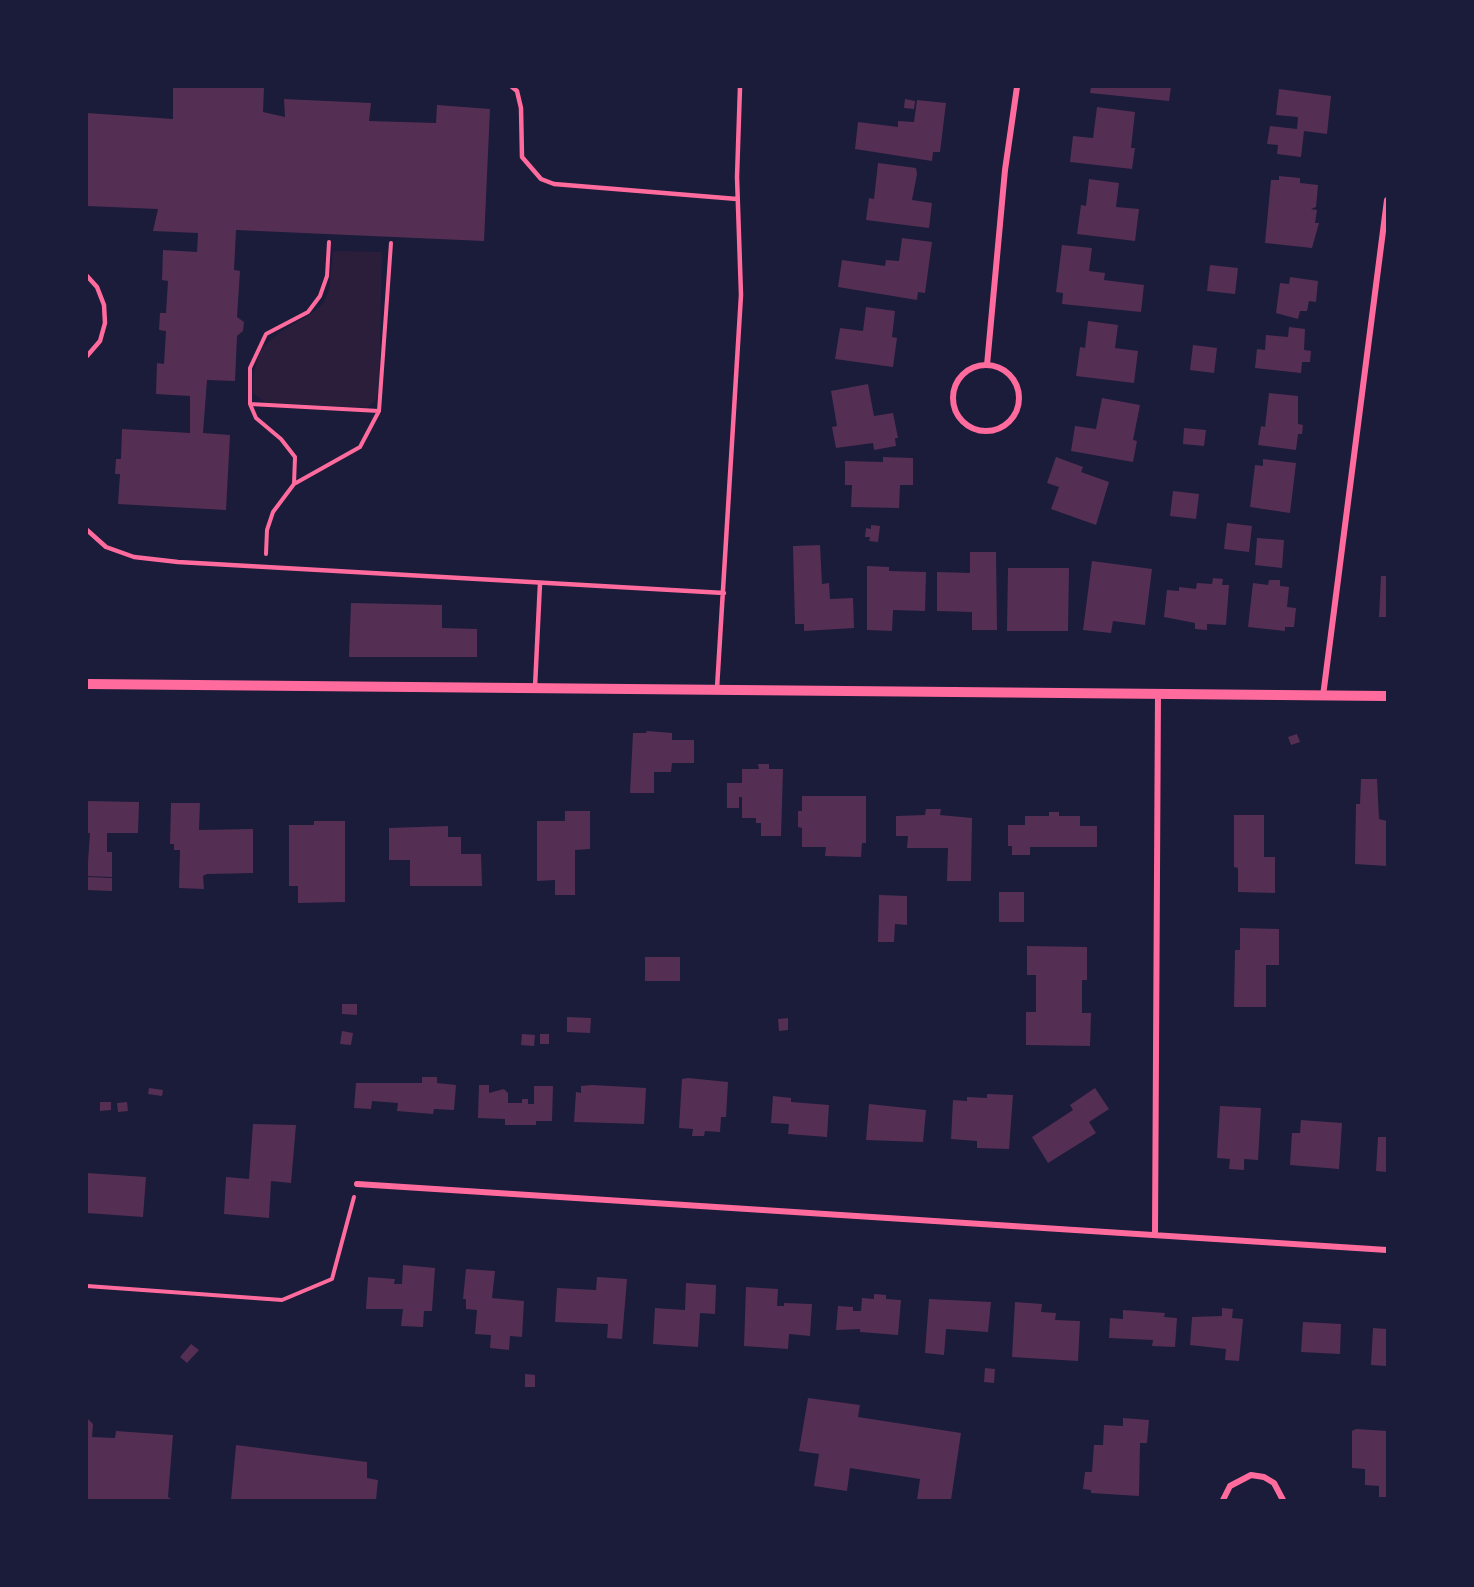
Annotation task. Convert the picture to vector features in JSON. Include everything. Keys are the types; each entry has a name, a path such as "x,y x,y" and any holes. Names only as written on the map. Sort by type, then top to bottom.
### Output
{"street":[{"path":"987,364 1005,170 1017,87"},
{"path":"1323,696 1387,200"},
{"path":"987,364 1001,368 1010,375 1018,390 1019,402 1013,417 1005,425 982,431 961,420 953,405 953,394 956,382 963,373 973,367 987,364"},
{"path":"87,684 1158,692 1387,696"},
{"path":"1155,1233 1158,692"},
{"path":"357,1185 1155,1233 1387,1250"},
{"path":"1223,1500 1230,1486 1251,1475 1264,1477 1274,1483 1283,1500"}],"lane":[{"path":"512,87 517,91 521,108 522,157 541,179 554,184 737,199"},
{"path":"717,688 741,295 737,199 740,87"},
{"path":"87,276 97,287 104,304 105,323 100,341 87,356"},
{"path":"87,530 106,546 134,557 266,567 724,593"},
{"path":"535,687 540,583"}],"path":[{"path":"294,484 295,457 281,439 256,418 250,404 250,368 266,334 308,312 320,296 327,276 329,242"},
{"path":"266,567 267,530 273,512 294,484 360,447 379,411 391,243"},
{"path":"250,404 379,411"},
{"path":"87,1286 282,1300 332,1279 357,1185"}],"shaded area":[{"path":"333,251 382,252 379,393 376,400 367,408 266,403 253,393 253,377 258,356 263,347 280,332 323,304 329,290"}],"building":[{"path":"173,87 264,87 263,112 285,117 284,99 371,103 369,121 436,123 437,105 490,109 484,241 236,230 234,270 240,271 237,317 244,322 243,331 237,336 235,381 207,380 203,433 230,435 226,510 118,504 120,474 115,474 116,459 121,459 122,429 190,433 190,396 156,394 157,363 164,364 166,331 159,330 160,313 166,313 168,281 162,280 163,250 197,252 198,233 153,231 158,209 87,206 87,113 173,119"},
{"path":"1091,87 1171,87 1169,101 1090,93"},
{"path":"1279,89 1331,96 1327,134 1304,131 1301,157 1277,154 1278,145 1267,144 1270,126 1297,129 1298,117 1276,115"},
{"path":"905,99 915,101 914,109 904,108"},
{"path":"917,100 946,103 940,152 933,152 932,161 855,149 858,122 898,127 898,121 914,122"},
{"path":"1097,107 1135,112 1131,148 1135,148 1132,169 1070,162 1073,136 1093,138"},
{"path":"878,163 916,168 912,200 932,203 929,228 866,220 869,198 874,199"},
{"path":"1279,176 1300,178 1300,183 1318,185 1316,207 1311,209 1317,210 1315,223 1319,223 1312,248 1265,243 1271,180 1279,180"},
{"path":"1089,179 1119,183 1116,207 1139,209 1135,241 1077,234 1081,205 1086,206"},
{"path":"902,238 932,242 925,293 918,292 917,300 838,287 842,260 885,266 886,260 899,261"},
{"path":"1062,245 1092,248 1089,271 1105,273 1104,280 1144,285 1141,312 1062,304 1063,293 1056,292"},
{"path":"1210,265 1238,268 1235,294 1207,291"},
{"path":"1290,277 1318,281 1316,302 1309,301 1307,311 1300,311 1298,319 1276,313 1280,283 1289,284"},
{"path":"866,307 895,311 892,337 897,338 893,367 835,359 840,328 863,331"},
{"path":"1088,321 1118,325 1115,348 1138,351 1134,383 1076,376 1080,347 1085,348"},
{"path":"1289,327 1305,329 1304,350 1311,351 1310,362 1302,362 1301,373 1255,368 1257,349 1265,350 1266,335 1288,337"},
{"path":"1193,345 1217,348 1214,373 1190,370"},
{"path":"868,384 874,416 893,413 898,438 895,438 896,446 874,450 873,443 836,448 832,427 837,426 831,391"},
{"path":"1269,393 1298,396 1298,424 1303,425 1302,434 1298,434 1296,450 1258,445 1261,426 1265,427"},
{"path":"1102,398 1140,405 1133,440 1137,441 1133,462 1071,451 1075,426 1096,429"},
{"path":"1184,428 1206,430 1204,446 1183,444"},
{"path":"883,457 913,458 913,485 900,485 899,508 851,507 852,485 845,485 845,461 883,462"},
{"path":"1056,457 1083,467 1081,472 1109,482 1096,525 1051,509 1059,487 1047,483"},
{"path":"1263,459 1296,463 1290,513 1250,507 1255,465 1263,466"},
{"path":"1173,491 1199,494 1196,519 1170,516"},
{"path":"1227,523 1252,526 1249,552 1224,549"},
{"path":"871,525 880,526 878,542 869,541 870,537 865,537 866,528 871,529"},
{"path":"1257,538 1284,540 1282,568 1255,565"},
{"path":"820,545 822,584 829,583 830,599 853,598 854,628 804,631 804,624 795,624 793,546"},
{"path":"970,552 996,552 997,630 972,630 972,612 937,611 937,572 970,573"},
{"path":"1092,561 1152,569 1145,625 1113,621 1111,633 1083,630"},
{"path":"867,566 889,567 889,571 926,572 925,611 893,610 892,631 867,630"},
{"path":"1008,568 1069,568 1068,631 1007,631"},
{"path":"1381,576 1387,576 1387,617 1379,617"},
{"path":"1213,578 1223,579 1222,585 1229,585 1226,625 1207,624 1207,630 1195,629 1195,623 1164,617 1167,590 1179,591 1179,587 1196,589 1197,583 1212,584"},
{"path":"1269,580 1280,580 1280,586 1289,587 1287,607 1296,608 1294,627 1285,627 1285,631 1248,627 1253,583 1268,585"},
{"path":"351,603 442,605 442,628 477,629 477,657 349,657"},
{"path":"647,731 672,733 672,740 694,740 694,763 672,763 671,772 654,772 654,793 630,793 633,733 646,733"},
{"path":"1297,734 1300,742 1291,745 1288,737"},
{"path":"758,764 769,764 769,769 783,769 781,836 761,836 761,823 756,823 756,818 742,818 742,797 739,797 739,808 727,808 727,783 742,783 742,769 759,769"},
{"path":"1361,779 1377,779 1379,819 1387,821 1387,866 1355,864 1356,804 1360,804"},
{"path":"802,796 866,796 866,843 862,843 861,857 825,856 826,847 802,847 802,828 798,827 798,811 802,811"},
{"path":"87,801 139,802 138,833 107,833 107,852 112,852 112,877 87,876 90,833 87,833"},
{"path":"171,803 200,803 199,830 253,829 253,873 207,874 203,876 204,889 179,888 180,850 174,850 174,844 170,844"},
{"path":"926,809 941,809 940,815 972,818 971,881 947,881 948,848 907,848 908,836 896,836 896,816 925,815"},
{"path":"565,811 590,811 590,849 575,850 575,895 555,895 555,880 537,881 537,821 565,821"},
{"path":"1049,812 1059,812 1059,816 1080,816 1080,826 1097,826 1097,847 1030,847 1030,855 1012,855 1012,846 1008,846 1008,825 1025,825 1025,816 1049,816"},
{"path":"1234,815 1264,815 1264,857 1275,857 1275,893 1238,892 1238,868 1234,867"},
{"path":"314,821 345,821 345,902 298,903 298,886 289,886 289,825 314,825"},
{"path":"448,826 448,837 461,837 461,854 481,854 482,886 410,886 410,860 389,860 389,828"},
{"path":"87,877 112,878 112,891 87,890"},
{"path":"999,892 1024,892 1024,922 999,922"},
{"path":"879,895 907,896 907,925 895,924 894,942 878,942"},
{"path":"1240,928 1279,929 1279,965 1266,965 1266,1007 1234,1007 1235,950 1240,950"},
{"path":"1027,946 1087,947 1087,980 1082,980 1082,1013 1091,1013 1090,1046 1026,1045 1026,1012 1036,1012 1036,975 1027,975"},
{"path":"645,957 680,957 680,981 645,981"},
{"path":"342,1004 357,1004 357,1015 342,1014"},
{"path":"567,1017 591,1018 590,1033 567,1032"},
{"path":"788,1018 788,1030 779,1031 778,1019"},
{"path":"342,1031 353,1033 351,1045 340,1044"},
{"path":"522,1034 535,1035 534,1046 521,1045"},
{"path":"540,1034 549,1034 549,1044 540,1044"},
{"path":"422,1077 437,1077 437,1083 456,1085 454,1110 434,1109 433,1114 397,1111 398,1103 372,1101 371,1109 354,1108 356,1083 422,1083"},
{"path":"682,1079 728,1082 726,1117 721,1117 720,1132 705,1131 704,1136 692,1136 693,1129 679,1128"},
{"path":"479,1085 489,1085 489,1093 504,1089 508,1093 508,1103 522,1103 522,1099 528,1099 528,1104 534,1104 534,1086 553,1086 552,1121 536,1121 536,1125 505,1125 505,1119 478,1118"},
{"path":"581,1086 646,1088 644,1124 574,1122 576,1092 581,1093"},
{"path":"149,1088 163,1090 162,1096 148,1094"},
{"path":"1095,1088 1109,1109 1089,1122 1096,1133 1048,1163 1032,1137 1073,1110 1070,1105"},
{"path":"987,1094 1013,1095 1009,1149 977,1148 977,1141 951,1139 953,1100 967,1101 967,1097 987,1098"},
{"path":"773,1096 791,1098 791,1102 829,1105 827,1137 788,1134 789,1124 771,1123"},
{"path":"100,1102 111,1102 111,1110 100,1111"},
{"path":"127,1102 128,1111 118,1112 117,1103"},
{"path":"869,1104 926,1110 923,1142 866,1140"},
{"path":"1220,1106 1261,1108 1258,1160 1244,1159 1244,1170 1229,1169 1230,1159 1217,1158"},
{"path":"1301,1120 1342,1123 1339,1169 1290,1165 1292,1133 1300,1133"},
{"path":"253,1124 296,1125 291,1183 271,1181 269,1218 224,1214 226,1177 249,1179"},
{"path":"1378,1137 1387,1137 1387,1172 1376,1171"},
{"path":"87,1173 146,1177 143,1217 87,1213"},
{"path":"403,1265 435,1268 432,1311 424,1311 423,1327 401,1326 403,1309 366,1309 368,1277 395,1279 394,1284 402,1284"},
{"path":"466,1269 495,1271 492,1298 524,1301 522,1337 510,1336 509,1350 490,1348 491,1335 475,1334 477,1310 466,1309 466,1299 463,1299"},
{"path":"597,1277 627,1279 622,1339 607,1338 608,1324 555,1322 557,1288 596,1290"},
{"path":"686,1283 716,1285 715,1314 700,1313 698,1347 653,1344 655,1308 685,1310"},
{"path":"746,1287 778,1289 777,1306 784,1306 784,1303 812,1304 810,1336 789,1334 788,1349 744,1346"},
{"path":"874,1294 886,1295 886,1299 901,1300 898,1335 860,1332 860,1329 836,1330 838,1306 853,1307 853,1311 861,1311 862,1298 874,1299"},
{"path":"929,1299 991,1302 988,1332 946,1329 944,1355 925,1353"},
{"path":"1015,1302 1042,1304 1041,1312 1056,1313 1055,1320 1080,1321 1078,1361 1012,1357"},
{"path":"1222,1308 1233,1309 1232,1318 1243,1319 1239,1361 1225,1360 1226,1349 1190,1345 1192,1317 1222,1316"},
{"path":"1123,1310 1165,1313 1164,1317 1177,1318 1175,1347 1152,1346 1153,1340 1109,1338 1110,1318 1123,1319"},
{"path":"1303,1322 1341,1324 1340,1354 1301,1352"},
{"path":"1373,1328 1387,1329 1386,1366 1371,1365"},
{"path":"191,1344 199,1350 187,1363 180,1357"},
{"path":"985,1368 995,1369 994,1383 984,1382"},
{"path":"525,1374 535,1375 535,1387 525,1387"},
{"path":"808,1398 860,1405 858,1417 961,1433 951,1500 917,1500 920,1479 850,1468 847,1491 814,1486 819,1454 799,1451"},
{"path":"87,1418 93,1424 92,1437 115,1438 116,1431 173,1435 168,1497 173,1500 87,1500"},
{"path":"1123,1418 1149,1420 1147,1443 1140,1443 1139,1496 1091,1493 1091,1490 1083,1489 1085,1472 1092,1472 1094,1445 1103,1445 1104,1425 1123,1426"},
{"path":"1356,1429 1387,1431 1387,1497 1379,1497 1379,1486 1365,1485 1365,1469 1352,1468 1352,1431"},
{"path":"236,1445 367,1462 367,1478 378,1480 376,1500 231,1500"}]}
